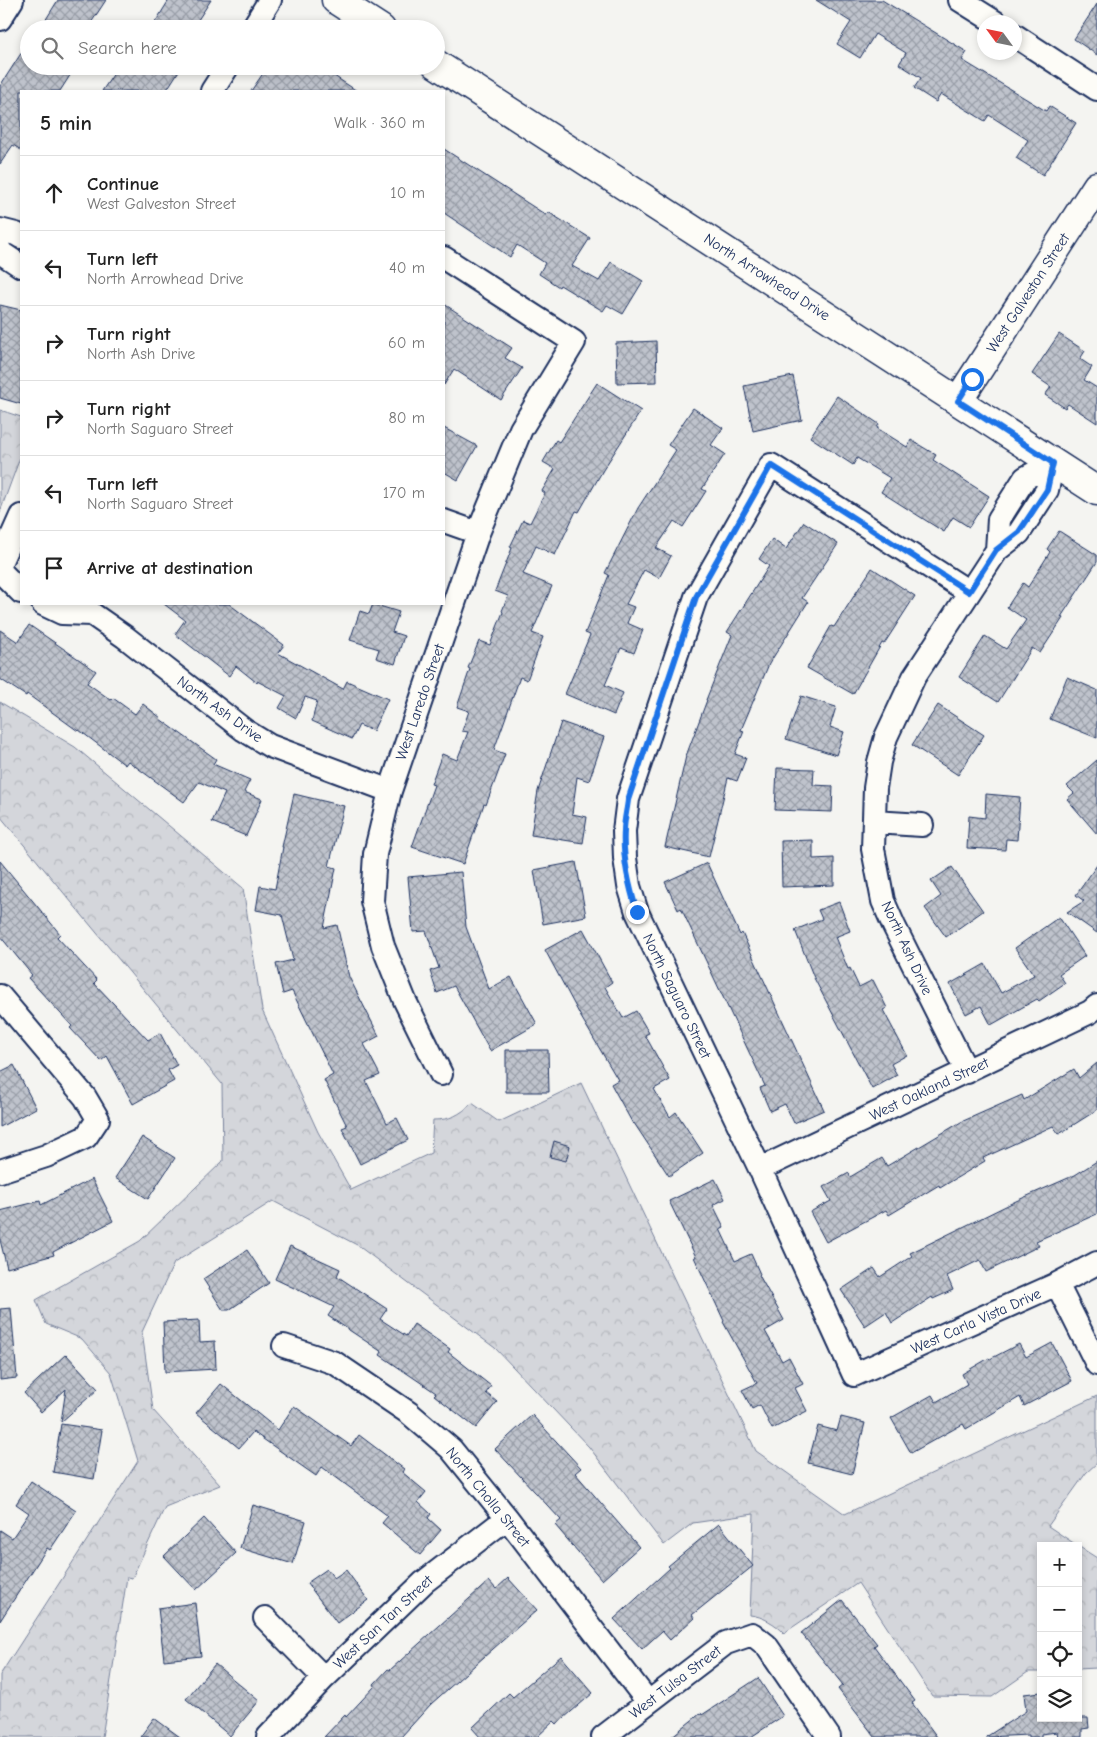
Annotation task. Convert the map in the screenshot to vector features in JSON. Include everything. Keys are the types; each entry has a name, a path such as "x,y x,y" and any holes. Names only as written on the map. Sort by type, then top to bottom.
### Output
{"street":[{"path":"0,19 12,0"},
{"path":"258,20 270,0"},
{"path":"336,0 367,20"},
{"path":"960,0 984,15"},
{"path":"1022,40 1097,89"},
{"name":"North Arrowhead Drive","path":"445,70 1097,491"},
{"path":"213,90 222,75"},
{"name":"West Galveston Street","path":"958,401 1096,189"},
{"path":"0,230 20,236"},
{"path":"0,250 20,265"},
{"name":"West Laredo Street","path":"441,1074 405,1001 383,946 372,901 375,854 390,791 478,533 520,429 574,342 445,259"},
{"name":"North Ash Drive","path":"967,1072 883,902 873,849 875,788 879,762 886,737 914,677 996,550 1019,532 1047,490 1053,463"},
{"name":"North Saguaro Street","path":"854,1375 760,1169 637,912 629,886 624,831 628,800 696,597 717,557 771,465 969,592"},
{"path":"0,563 20,518"},
{"path":"445,521 478,533"},
{"path":"0,570 20,568"},
{"path":"0,570 20,591"},
{"name":"North Ash Drive","path":"45,605 62,614 88,609 216,709 270,746 390,791"},
{"path":"874,822 922,825"},
{"path":"0,996 86,1097 98,1119 86,1137 46,1156 0,1171"},
{"name":"West Oakland Street","path":"760,1169 967,1072 1090,1012 1097,1006"},
{"name":"West Carla Vista Drive","path":"854,1375 1058,1284 1097,1264"},
{"path":"1058,1284 1097,1364"},
{"name":"North Cholla Street","path":"284,1346 335,1363 408,1413 451,1449 507,1518 648,1702"},
{"name":"West San Tan Street","path":"268,1737 324,1678 424,1582 507,1518"},
{"path":"265,1618 324,1678"},
{"name":"West Tulsa Street","path":"602,1737 726,1643 752,1634 766,1645 829,1737"}],"green space":[{"path":"0,410 20,417 20,458 0,512"},
{"path":"0,702 75,747 243,888 262,1010 318,1132 351,1190 431,1153 433,1120 454,1116 472,1103 499,1122 581,1083 756,1451 845,1514 1097,1396 1097,1463 1086,1473 1048,1526 1072,1542 1037,1542 1037,1672 1028,1672 992,1697 932,1696 858,1583 784,1633 768,1621 750,1615 754,1514 693,1523 664,1545 589,1447 495,1348 357,1245 273,1201 174,1263 142,1332 153,1410 220,1485 165,1507 132,1578 127,1577 102,1737 0,1737 0,1675 138,1461 111,1373 82,1339 46,1324 36,1300 140,1241 223,1161 222,1084 0,816"},
{"path":"1082,1549 1097,1558 1097,1668 1082,1669"}],"building":[{"path":"58,0 106,0 93,20 46,20"},
{"path":"169,0 211,0 198,20 157,20"},
{"path":"816,0 882,0 967,52 962,60 1046,111 1049,106 1076,123 1043,175 1016,158 1028,140 989,115 985,121 941,94 936,102 914,88 921,78 899,64 906,53 875,34 860,58 837,44 851,22"},
{"path":"1097,4 1097,55 1074,39"},
{"path":"20,55 20,75 70,75 61,90 20,90 20,149 13,145 0,164 0,86"},
{"path":"113,75 176,75 167,90 103,90"},
{"path":"262,75 333,75 355,90 252,90"},
{"path":"445,150 546,215 548,212 590,238 572,266 599,281 611,262 643,281 623,314 607,305 603,311 539,274 545,263 517,245 510,257 445,214"},
{"path":"0,305 20,310 20,404 0,398"},
{"path":"445,305 512,348 505,358 522,368 501,400 454,369 445,383"},
{"path":"1059,334 1085,351 1080,359 1092,367 1084,380 1097,388 1097,423 1068,404 1065,408 1045,395 1051,387 1032,374"},
{"path":"656,341 657,382 617,383 616,343"},
{"path":"793,376 802,420 753,431 744,386"},
{"path":"597,383 641,411 603,470 579,512 576,511 555,555 536,546 523,574 552,586 532,633 543,637 527,680 520,677 494,750 505,754 486,805 484,804 463,864 412,847 434,785 431,784 442,754 457,760 468,732 462,731 469,711 457,707 470,669 468,668 479,641 490,645 503,612 508,596 495,591 512,548 510,547 523,520 530,523 545,493 542,491 555,469 543,462 556,440 559,442"},
{"path":"837,396 879,424 877,428 907,447 911,440 936,455 933,460 989,496 969,527 953,517 944,532 881,492 890,478 857,458 853,465 810,437"},
{"path":"693,408 723,428 711,445 725,454 702,489 706,491 683,527 674,521 656,548 671,556 659,578 644,570 626,604 634,607 627,623 643,630 634,653 621,648 605,685 623,693 614,715 565,694 590,635 585,633 609,575 605,573 638,508 676,450 668,445"},
{"path":"445,429 477,446 458,480 445,473"},
{"path":"804,522 838,544 802,598 808,602 769,664 741,730 744,731 735,754 746,758 737,781 728,778 709,857 665,847 686,756 732,635 727,632 769,566 759,559 772,539 786,549"},
{"path":"1059,531 1097,555 1097,562 1040,653 1032,648 998,702 959,677 985,636 1006,649 1026,620 1007,607 1023,583 1028,587 1050,552 1047,549"},
{"path":"872,568 915,596 884,644 882,643 853,694 807,668 831,626 834,627"},
{"path":"165,605 230,605 284,645 278,653 343,689 347,681 388,699 373,731 359,725 352,739 312,721 317,701 305,697 296,718 279,708 286,696 256,682 236,666 229,676 175,634 185,620"},
{"path":"373,605 399,612 392,632 404,636 395,664 376,658 379,649 350,640 360,611 369,614"},
{"path":"29,625 96,671 87,683 111,700 113,698 135,714 143,704 160,719 216,759 213,764 250,780 244,792 262,799 246,836 212,822 225,793 199,782 184,802 128,761 125,765 27,694 26,696 0,679 0,630 18,642"},
{"path":"1067,677 1097,690 1097,738 1050,719"},
{"path":"801,696 836,707 830,727 844,732 836,755 786,739"},
{"path":"938,705 984,735 958,775 912,745"},
{"path":"561,722 604,737 589,781 577,777 572,814 587,817 583,843 531,835 538,791"},
{"path":"1097,760 1097,834 1067,799 1074,793 1067,786"},
{"path":"777,768 814,769 813,785 833,786 832,812 775,810"},
{"path":"294,794 344,806 329,866 336,868 324,928 337,925 349,977 379,1036 364,1044 380,1075 366,1081 387,1123 397,1118 408,1140 360,1164 342,1128 347,1126 324,1080 333,1075 292,991 283,994 276,964 293,960 282,915 256,910 260,886 275,889"},
{"path":"986,794 1020,797 1017,840 1006,839 1005,850 967,848 969,816 985,818"},
{"path":"813,840 813,859 834,858 834,885 782,887 781,841"},
{"path":"0,861 60,934 57,937 97,980 94,983 148,1040 160,1033 177,1065 168,1070 174,1081 133,1104 107,1056 101,1061 28,978 32,975 0,936"},
{"path":"576,862 586,916 543,924 534,870"},
{"path":"707,863 740,935 742,933 824,1110 794,1123 785,1104 770,1111 760,1088 765,1086 681,908 678,910 665,882"},
{"path":"1097,865 1097,933 1067,912 1084,901 1076,895"},
{"path":"952,867 983,911 946,937 925,908 941,896 931,881"},
{"path":"461,872 466,927 489,989 511,977 537,1024 490,1051 454,986 437,993 430,971 439,968 426,931 413,932 408,877"},
{"path":"839,902 850,931 835,937 848,969 850,968 859,987 873,980 887,1008 883,1010 907,1055 891,1064 897,1075 872,1089 814,978 795,930 822,919 818,910"},
{"path":"1059,917 1085,956 1059,974 1065,983 1039,1001 1037,999 991,1025 981,1006 966,1014 950,984 985,964 1001,993 1034,975 1015,948"},
{"path":"583,929 612,982 605,987 623,1018 636,1011 649,1033 645,1035 670,1080 654,1089 670,1117 676,1112 703,1153 669,1176 633,1124 611,1084 618,1080 545,950"},
{"path":"506,1050 548,1050 549,1092 506,1092"},
{"path":"1097,1063 1097,1110 1059,1134 1053,1126 983,1158 985,1161 940,1188 939,1185 889,1215 886,1210 826,1242 810,1212 831,1201 823,1187 849,1173 850,1177 882,1158 887,1166 961,1122 1022,1095 1024,1100 1074,1069 1079,1078"},
{"path":"14,1065 36,1108 0,1127 0,1072"},
{"path":"142,1137 175,1158 148,1199 115,1178"},
{"path":"554,1141 570,1146 566,1161 550,1157"},
{"path":"1097,1161 1097,1214 1036,1241 1039,1246 986,1272 980,1260 947,1276 953,1290 933,1299 932,1297 892,1323 886,1312 865,1326 841,1290 874,1268 880,1277 912,1256 910,1253 1016,1201 1075,1175"},
{"path":"92,1179 113,1221 53,1252 54,1255 7,1268 0,1240 0,1211 40,1201 41,1205"},
{"path":"715,1179 725,1199 713,1205 724,1227 720,1229 735,1261 751,1254 759,1275 784,1320 765,1331 782,1361 789,1357 803,1384 795,1388 807,1411 772,1429 760,1405 752,1409 742,1390 757,1383 723,1322 694,1257 696,1257 669,1201"},
{"path":"290,1246 340,1269 337,1276 387,1309 380,1319 406,1336 414,1324 450,1349 448,1352 491,1386 486,1393 497,1402 476,1428 434,1395 436,1393 380,1355 382,1352 328,1316 334,1307 275,1279"},
{"path":"247,1250 269,1283 229,1310 223,1310 203,1279"},
{"path":"11,1308 17,1378 0,1380 0,1309"},
{"path":"199,1320 200,1342 215,1341 216,1369 165,1372 163,1322"},
{"path":"1052,1343 1072,1381 1024,1406 1020,1397 966,1429 963,1424 911,1453 891,1418 932,1395 936,1402 967,1384 962,1374 989,1358 1019,1344 1026,1357"},
{"path":"66,1354 98,1389 61,1422 66,1389 41,1412 24,1393"},
{"path":"221,1384 278,1430 294,1406 351,1446 359,1435 404,1469 402,1472 426,1492 418,1502 431,1514 428,1518 441,1530 420,1555 382,1523 388,1516 322,1467 316,1476 253,1432 239,1448 196,1413"},
{"path":"532,1415 581,1468 575,1473 639,1547 602,1580 555,1525 561,1520 495,1449"},
{"path":"841,1417 865,1423 852,1474 808,1463 818,1426 837,1431"},
{"path":"61,1424 102,1430 94,1479 53,1472"},
{"path":"31,1481 76,1511 50,1550 47,1548 0,1621 0,1530 12,1538 29,1513 16,1504"},
{"path":"253,1505 306,1521 293,1564 240,1548"},
{"path":"204,1518 236,1553 196,1590 164,1556"},
{"path":"719,1524 753,1566 692,1615 694,1618 670,1640 662,1631 642,1649 614,1619 670,1568 668,1566"},
{"path":"327,1569 334,1578 346,1570 368,1600 337,1623 307,1583"},
{"path":"508,1578 537,1610 431,1704 401,1737 324,1737 345,1715 346,1717 388,1669 390,1670 489,1581 496,1589"},
{"path":"842,1600 877,1644 874,1646 915,1701 912,1703 937,1737 875,1737 838,1689 843,1685 801,1633"},
{"path":"195,1603 201,1656 164,1660 158,1608"},
{"path":"561,1656 593,1693 557,1724 554,1721 537,1737 480,1737 472,1728 509,1693 513,1697"},
{"path":"215,1664 259,1701 230,1736 186,1699"},
{"path":"758,1678 783,1716 751,1737 671,1737 701,1713 702,1715"},
{"path":"1037,1692 1037,1722 1082,1722 1082,1718 1088,1718 1089,1728 1082,1729 1082,1737 1058,1737 1057,1732 1041,1734 1041,1737 1029,1737 1029,1735 986,1737 1026,1711 1024,1694"},
{"path":"154,1718 180,1737 140,1737"}],"route":[{"path":"637,912 629,886 625,858 624,831 628,800 696,597 717,557 771,465 969,592 996,550 1019,532 1047,490 1053,463 958,401 972,379"}]}
